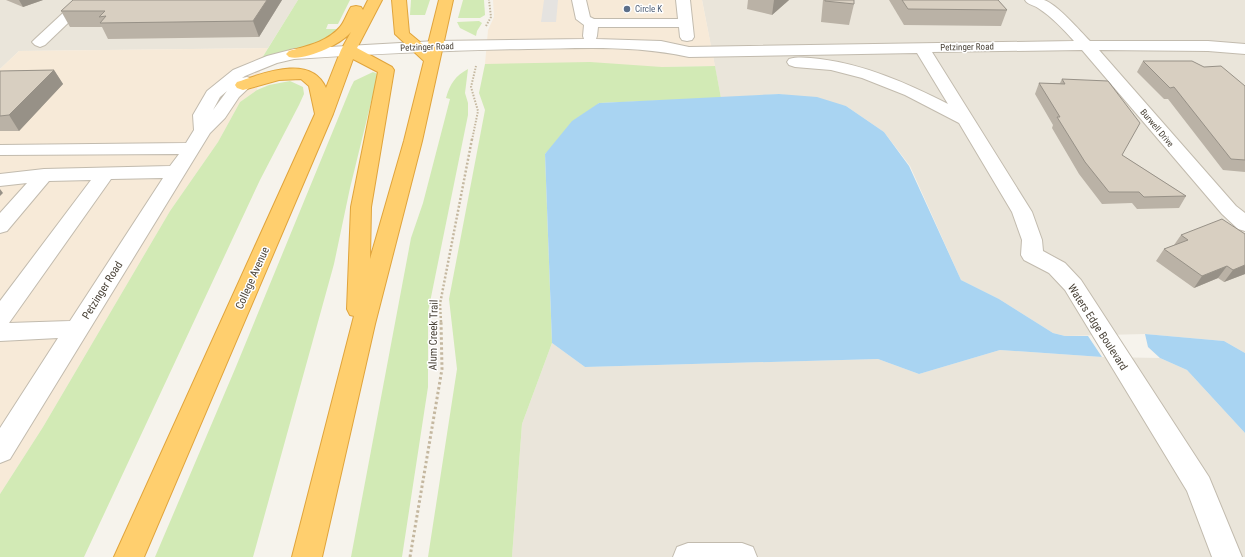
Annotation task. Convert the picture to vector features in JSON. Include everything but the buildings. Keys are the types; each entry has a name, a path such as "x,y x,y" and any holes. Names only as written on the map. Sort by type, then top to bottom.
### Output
{"highway":[{"path":"294,54 318,47 334,39 345,31 361,0"},
{"name":"College Avenue","path":"129,557 324,114 346,57 375,0"},
{"path":"399,0 402,34 416,47 434,53"},
{"path":"307,557 357,348 413,141 446,0"},
{"path":"357,348 361,207 386,70 373,63"},
{"path":"244,85 276,75 306,75 311,78 315,84 324,114"}],"street":[{"path":"40,42 86,0"},
{"path":"579,0 583,19 591,23 686,23"},
{"path":"683,0 689,52"},
{"name":"Burwell Drive","path":"1032,0 1042,5 1065,23 1086,45 1229,210 1245,224"},
{"path":"590,44 591,23"},
{"name":"Petzinger Road","path":"204,130 202,115 213,95 228,81 239,73 272,59 294,54 346,57 373,63 434,53 590,44 661,46 689,52 1086,45 1208,46 1245,49"},
{"name":"Petzinger Road","path":"0,451 204,130 244,85 262,74 286,67 416,47"},
{"name":"Waters Edge Boulevard","path":"922,48 1022,212 1032,240 1032,255 1057,268 1073,285 1199,486 1227,557"},
{"path":"723,51 766,59 819,64 852,70 880,78 966,120"},
{"name":"Petzinger Road","path":"434,53 668,59 689,52"},
{"path":"3,146 192,148"},
{"path":"0,180 44,175 177,172"},
{"path":"0,318 106,173"},
{"path":"0,226 44,175"},
{"path":"0,332 77,329"},
{"path":"688,557 742,557"}],"path":[{"path":"484,28 490,17 488,0"},
{"name":"Alum Creek Trail","path":"410,557 442,369 440,304 478,111 471,87 475,68"}],"shaded area":[{"path":"0,0 298,0 268,48 19,51 0,69"},
{"path":"493,0 702,0 715,66 662,67 485,64 488,30 494,17"},
{"path":"544,0 558,0 556,22 541,22"},
{"path":"702,0 1245,0 1245,353 1224,341 1145,334 1065,336 1053,333 999,299 961,280 910,166 884,132 846,106 779,94 721,98"},
{"path":"268,48 262,58 257,90 240,102 218,142 170,211 43,427 0,494 0,69 19,51"},
{"path":"552,343 585,367 878,359 919,374 1000,350 1102,357 1160,358 1187,370 1245,433 1245,557 512,557 522,424"}],"green space":[{"path":"298,0 350,0 338,24 328,24 326,29 337,29 330,36 302,49 262,58"},
{"path":"411,0 430,0 425,15 410,15"},
{"path":"463,0 484,0 485,15 480,18 458,18"},
{"path":"479,21 482,23 476,36 460,28 457,22"},
{"path":"590,62 662,67 715,66 721,98 599,103 545,154 552,343 522,424 512,557 428,557 457,369 449,299 485,110 479,93 485,64"},
{"path":"468,69 465,93 468,103 468,115 428,312 428,387 402,557 351,557 411,238 423,203 450,99 446,98 451,85 456,78"},
{"path":"373,72 378,74 350,188 334,264 253,557 155,557 235,369 351,87 354,81"},
{"path":"290,81 303,87 304,94 260,180 84,557 0,557 0,494 43,427 170,211 218,142 240,102 257,90 269,85"}],"water":[{"path":"779,94 817,97 846,106 884,132 909,166 961,280 999,299 1053,333 1065,336 1088,336 1102,357 1000,350 919,374 878,359 585,367 552,343 545,154 572,121 599,103"},
{"path":"1145,334 1224,341 1245,353 1245,433 1187,370 1160,358 1148,347"}],"place":[{"name":"Circle K","path":"627,9"}]}
